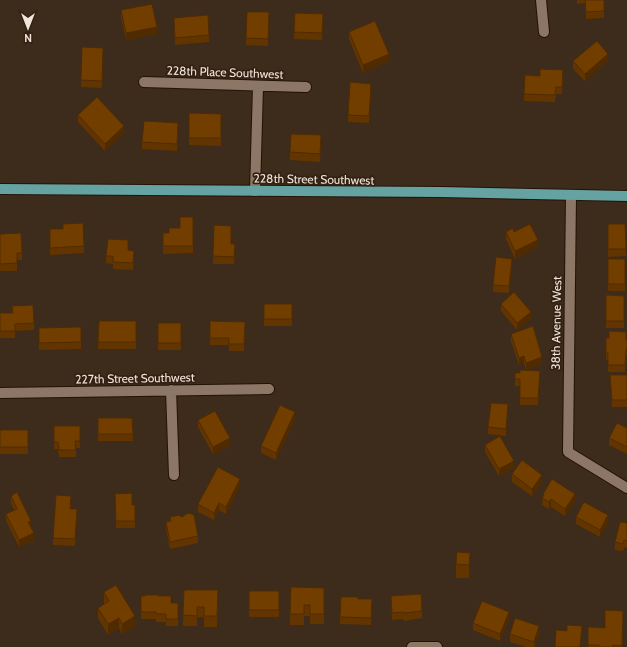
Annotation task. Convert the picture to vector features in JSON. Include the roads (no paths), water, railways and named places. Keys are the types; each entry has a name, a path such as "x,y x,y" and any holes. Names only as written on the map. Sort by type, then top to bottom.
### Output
{"main road":[{"name":"228th Street Southwest","path":"0,189 441,192 571,196 627,196"}],"street":[{"path":"541,0 544,32"},
{"name":"228th Place Southwest","path":"144,82 306,87"},
{"path":"255,191 258,86"},
{"name":"38th Avenue West","path":"571,196 568,452 627,488"},
{"name":"227th Street Southwest","path":"0,393 270,389"},
{"path":"171,390 174,475"},
{"path":"412,647 437,647"}]}
